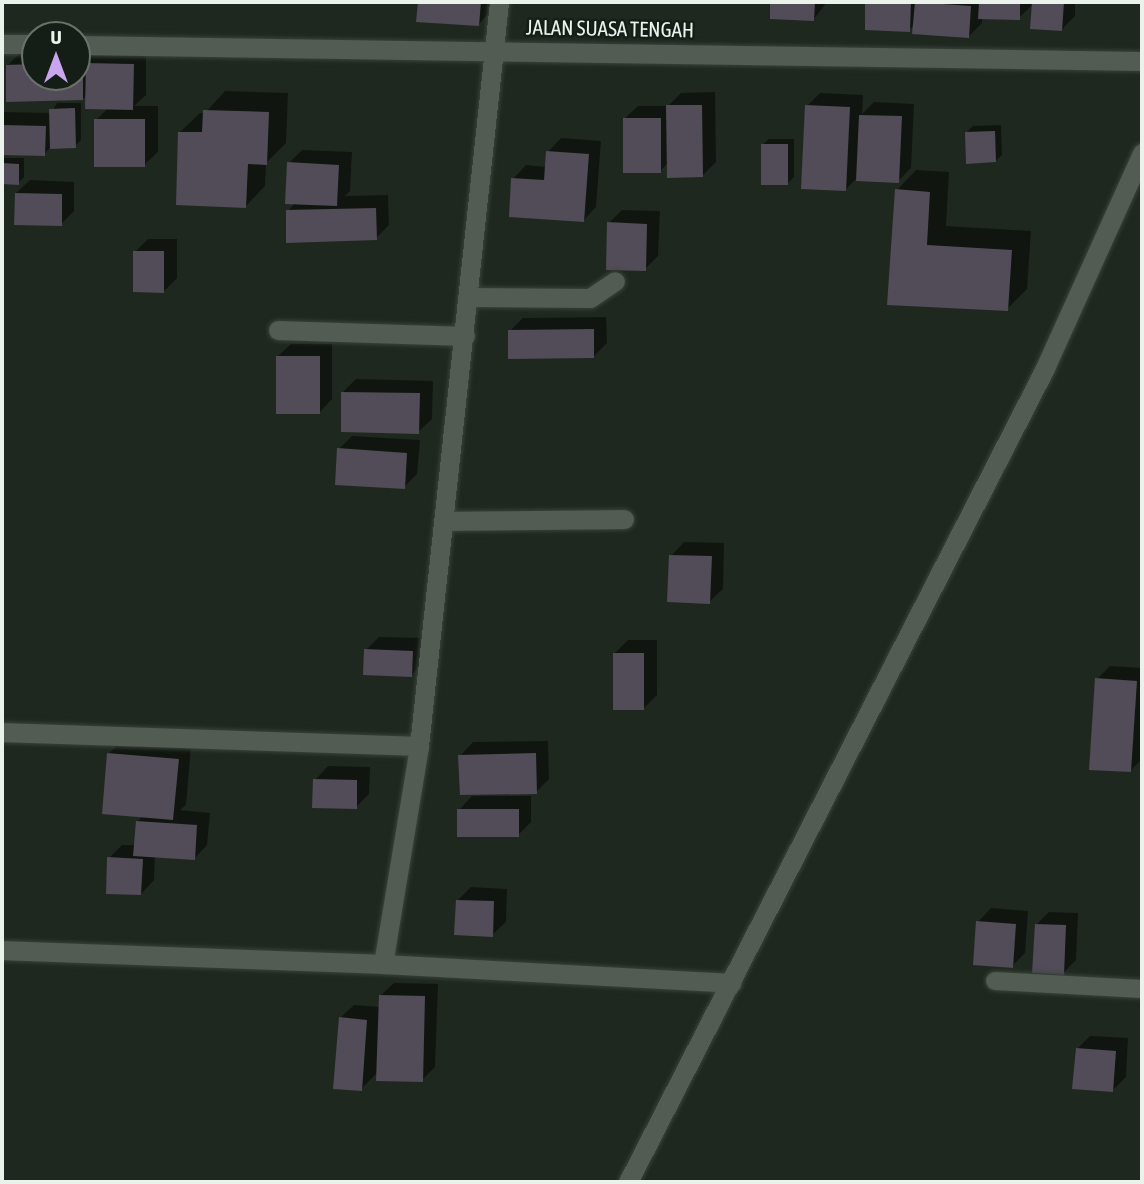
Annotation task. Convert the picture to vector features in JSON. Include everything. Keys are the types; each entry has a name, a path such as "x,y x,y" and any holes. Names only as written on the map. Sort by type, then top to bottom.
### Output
{"street":[{"path":"383,964 419,746 499,2"},
{"path":"2,44 21,44"},
{"name":"JALAN SUASA TENGAH","path":"91,45 494,49 1142,61"},
{"path":"628,1182 1045,368 1142,153"},
{"path":"469,297 590,298 615,281"},
{"path":"278,330 465,336"},
{"path":"444,521 624,519"},
{"path":"2,732 419,746"},
{"path":"2,950 383,964 731,983"}],"lane":[{"path":"995,981 1142,989"}],"building":[{"path":"418,2 481,2 479,26 416,22"},
{"path":"770,2 815,2 814,21 770,19"},
{"path":"865,2 911,2 910,32 865,30"},
{"path":"915,2 971,6 969,38 912,34"},
{"path":"979,2 1020,2 1020,20 978,19"},
{"path":"1032,2 1064,2 1062,31 1030,29"},
{"path":"91,63 134,64 133,110 85,109 85,91 91,91"},
{"path":"21,64 21,91 83,91 83,100 6,102 6,65"},
{"path":"666,105 702,105 703,177 667,178"},
{"path":"805,105 850,107 846,191 801,189"},
{"path":"75,108 76,148 50,149 49,109"},
{"path":"203,110 269,112 267,165 248,164 246,208 176,205 178,132 202,132"},
{"path":"859,115 902,116 899,183 856,181"},
{"path":"623,118 661,118 661,173 623,173"},
{"path":"94,119 145,119 145,167 94,167"},
{"path":"2,125 46,126 45,156 2,155"},
{"path":"995,131 996,162 966,164 965,132"},
{"path":"761,144 788,144 788,185 761,185"},
{"path":"546,151 589,154 584,222 509,217 511,178 544,180"},
{"path":"287,162 339,165 337,206 285,204"},
{"path":"2,163 19,164 19,185 2,184"},
{"path":"895,189 930,192 927,245 1012,250 1008,311 887,305"},
{"path":"15,193 62,194 62,226 14,225"},
{"path":"376,208 377,240 286,243 286,210"},
{"path":"607,222 647,224 646,271 606,270"},
{"path":"133,251 164,251 164,293 133,292"},
{"path":"594,329 594,358 508,359 508,330"},
{"path":"276,356 320,356 320,414 276,414"},
{"path":"341,392 420,393 419,434 341,432"},
{"path":"337,448 407,453 405,489 335,485"},
{"path":"669,555 712,556 710,604 667,602"},
{"path":"364,649 413,651 412,677 363,675"},
{"path":"613,653 644,653 644,710 613,710"},
{"path":"1095,678 1137,681 1131,772 1089,770"},
{"path":"107,753 179,759 173,820 102,814"},
{"path":"536,753 537,794 460,795 458,755"},
{"path":"313,779 357,780 357,809 312,808"},
{"path":"457,809 519,809 519,837 457,837"},
{"path":"136,821 197,825 195,860 133,856"},
{"path":"107,857 143,859 141,895 106,894"},
{"path":"456,900 494,901 493,937 454,935"},
{"path":"976,921 1016,924 1013,968 973,965"},
{"path":"1035,924 1066,925 1064,975 1032,973"},
{"path":"379,995 425,996 423,1082 376,1081"},
{"path":"339,1017 367,1020 362,1091 333,1089"},
{"path":"1076,1048 1116,1051 1113,1092 1072,1089"}]}
